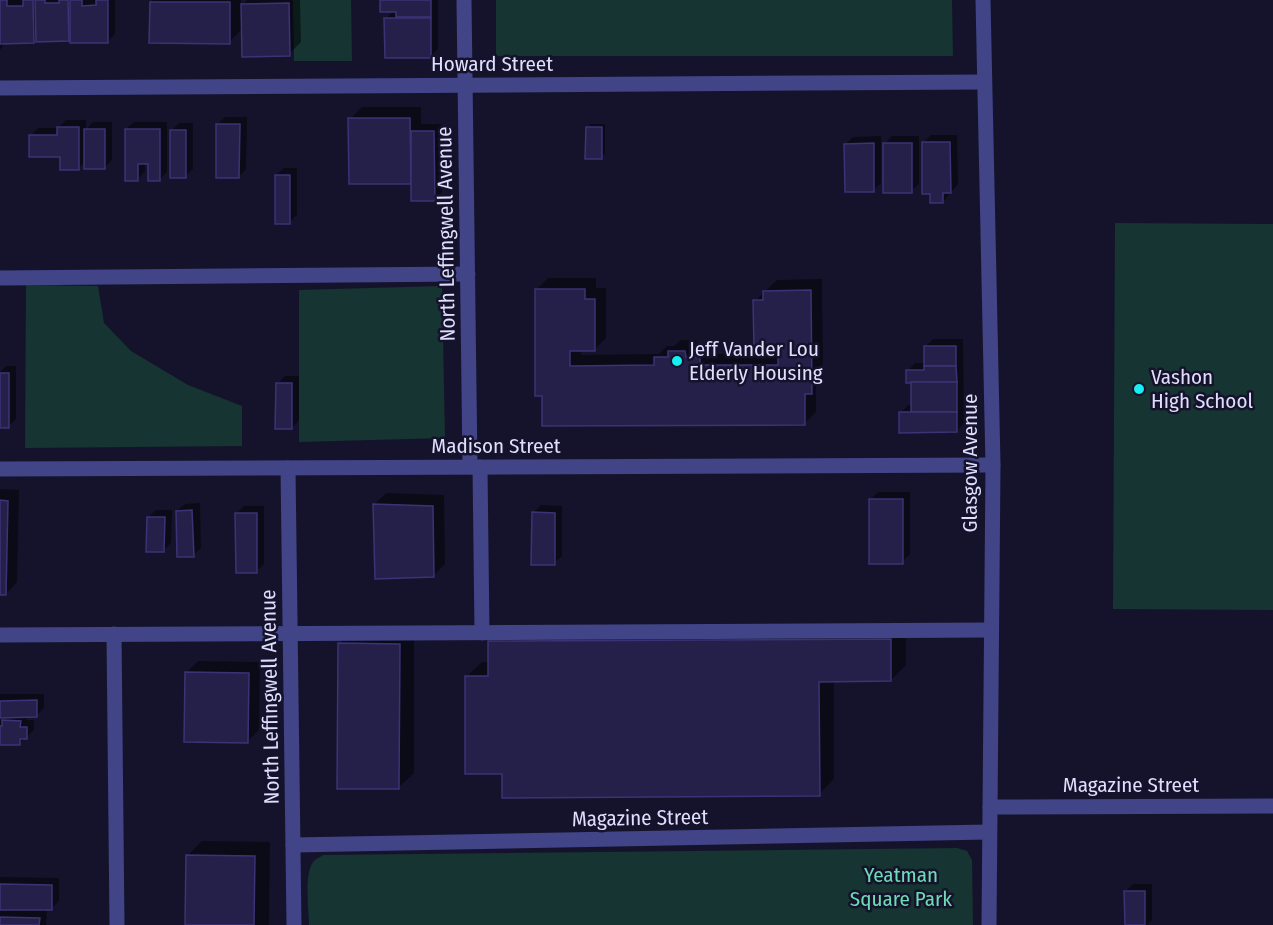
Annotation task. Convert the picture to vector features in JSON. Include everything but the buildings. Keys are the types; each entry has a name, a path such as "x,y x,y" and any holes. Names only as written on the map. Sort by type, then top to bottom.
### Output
{"street":[{"name":"North Leffingwell Avenue","path":"464,0 468,274 482,633"},
{"name":"Glasgow Avenue","path":"983,0 993,465 990,925"},
{"name":"Howard Street","path":"0,87 984,82"},
{"path":"0,278 468,274"},
{"name":"Madison Street","path":"0,469 993,465"},
{"name":"North Leffingwell Avenue","path":"288,468 294,925"},
{"path":"0,635 991,630"},
{"path":"114,634 117,925"},
{"name":"Magazine Street","path":"990,807 1273,806"},
{"name":"Magazine Street","path":"293,846 989,832"}],"green space":[{"path":"293,0 351,0 352,61 294,61"},
{"path":"496,0 952,0 953,56 496,56"},
{"path":"1115,223 1273,224 1273,610 1113,609"},
{"path":"26,285 98,286 104,323 131,351 188,385 242,406 242,446 25,448"},
{"path":"442,286 445,438 299,442 299,290"},
{"name":"Yeatman Square Park","path":"957,848 967,851 972,860 973,925 309,925 309,872 315,860 323,855"}],"place":[{"name":"Jeff Vander Lou Elderly Housing","path":"677,361"},
{"name":"Vashon High School","path":"1139,389"}]}
